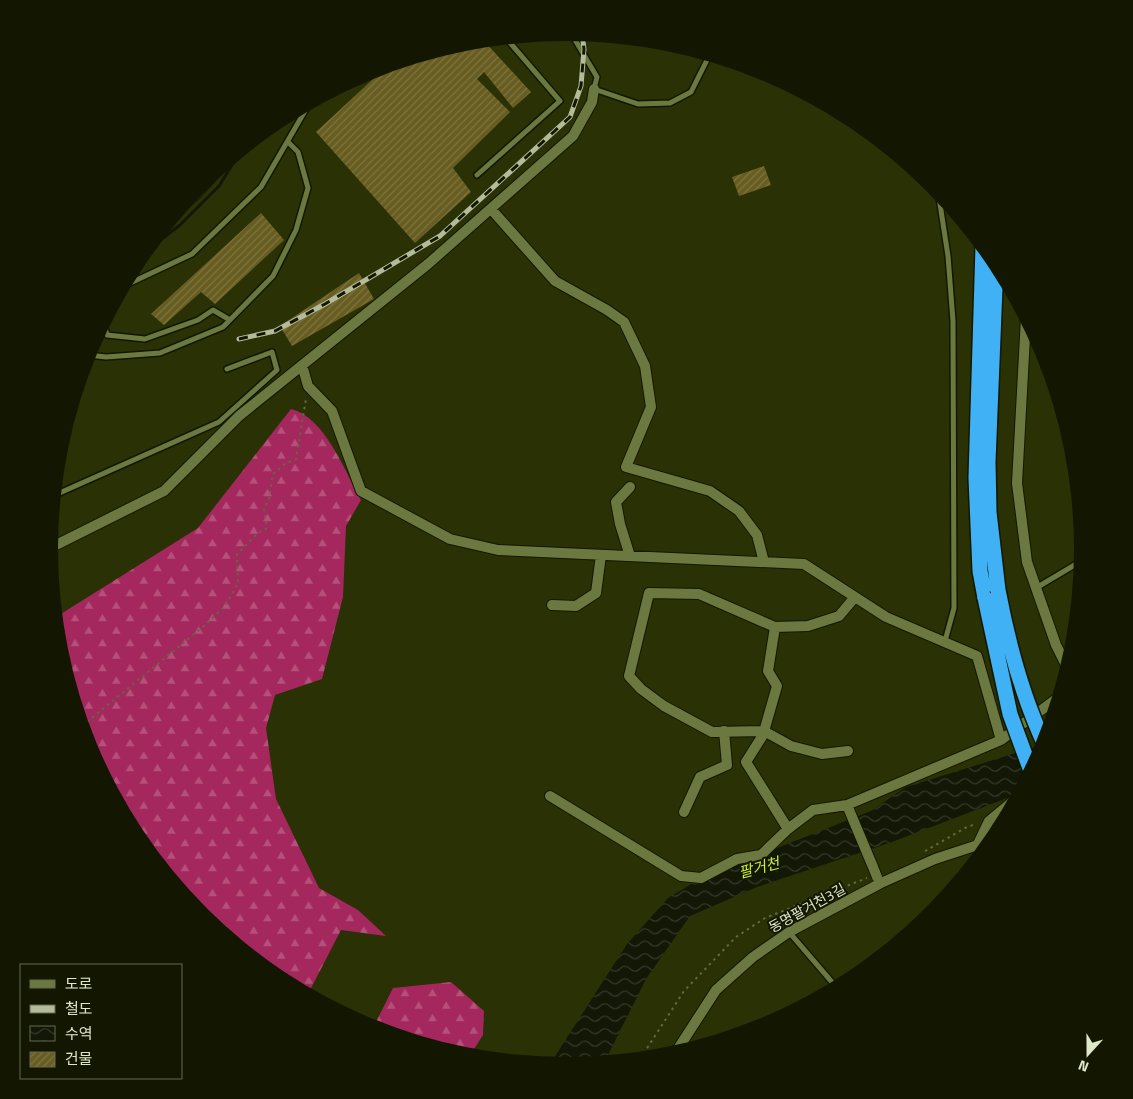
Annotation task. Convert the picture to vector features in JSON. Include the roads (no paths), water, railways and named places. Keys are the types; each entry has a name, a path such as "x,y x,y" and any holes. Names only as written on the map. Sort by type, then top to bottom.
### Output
{"highway":[{"path":"983,258 976,478 980,571 1010,714 1028,762"},
{"path":"995,277 988,462 990,520 1003,617 1017,668 1034,722 1040,734"}],"street":[{"path":"58,544 164,491 239,416 428,264 573,136 592,102 594,89"},
{"path":"491,208 555,281 607,310 624,322 645,366 650,407 626,468 710,491 738,511 757,536 764,562"},
{"path":"1025,332 1017,483 1027,562 1056,645 1063,658"},
{"path":"302,364 308,386 332,411 361,490 450,540 498,550 804,564 886,617 977,656 1001,740"},
{"path":"630,487 616,502 620,524 630,556"},
{"path":"552,605 576,606 596,593 601,555"},
{"path":"848,750 822,754 791,746 764,732 712,732 664,706 641,689 629,676 650,593 699,594 775,627 808,626 839,616 856,597"},
{"path":"775,627 768,671 777,686 764,732 746,762 788,829"},
{"path":"550,796 681,876 701,878 737,859 761,855 788,829 813,810 847,805 1001,740 1051,703"},
{"path":"684,812 700,777 727,765 724,731"},
{"path":"847,805 879,880"},
{"path":"976,846 989,821 1004,808"},
{"name":"동명팔거천3길","path":"681,1044 716,990 753,957 789,932 868,890 879,880 980,845"}],"lane":[{"path":"576,41 597,77 594,89 638,104 670,103 691,92 706,61"},
{"path":"477,175 560,101 512,45"},
{"path":"135,281 192,254 261,187 303,115"},
{"path":"97,356 160,353 223,326 273,276 296,230 308,188 298,152 288,142"},
{"path":"940,205 948,256 953,321 954,608 945,641"},
{"path":"106,335 145,339 198,320 213,310 230,320"},
{"path":"62,492 219,422 277,370 272,352 227,369"},
{"path":"1036,588 1075,565"},
{"path":"789,932 832,983"}],"water":[{"name":"팔거천","path":"1034,747 1011,797 892,842 757,887 690,916 646,979 607,1056 554,1058 627,944 668,898 701,878 871,811 906,787"}],"waterway":[{"path":"167,235 180,225 219,186 230,168"}],"railway":[{"path":"239,339 275,331 325,304 440,236 570,117 581,86 583,42"}]}
